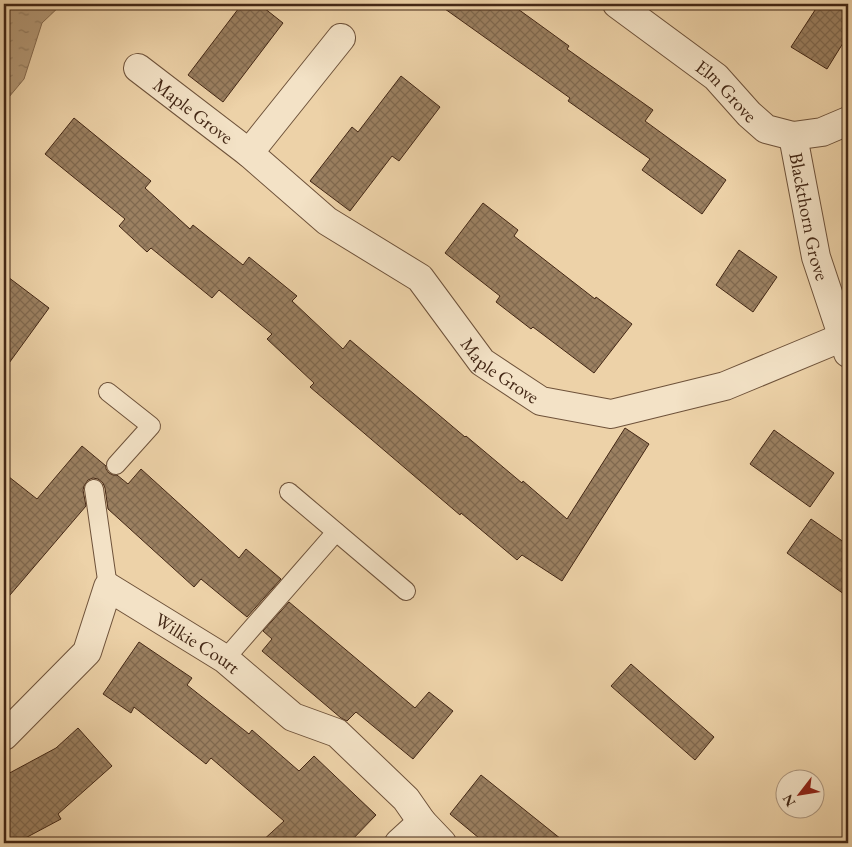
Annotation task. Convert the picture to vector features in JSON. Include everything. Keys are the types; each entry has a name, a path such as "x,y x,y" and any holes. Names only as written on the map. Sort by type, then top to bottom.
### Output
{"street":[{"name":"Elm Grove","path":"617,4 716,77 749,114 766,129 793,136 822,132 848,120"},
{"name":"Maple Grove","path":"249,153 341,38"},
{"name":"Maple Grove","path":"138,68 249,153 327,221 420,278 482,362 540,401 611,414 725,386 845,345"},
{"name":"Blackthorn Grove","path":"793,136 816,257 845,345"},
{"name":"Wilkie Court","path":"108,587 225,659 293,718 337,733 406,798 422,822 442,843"},
{"path":"4,736 87,652 108,587"},
{"path":"399,843 422,822"}],"lane":[{"path":"108,392 151,426 116,465"},
{"path":"94,488 108,587"},
{"path":"288,492 406,591"},
{"path":"225,659 336,532"}],"water":[{"path":"4,4 62,4 42,23 24,79 4,103"}],"building":[{"path":"242,4 259,4 283,23 223,102 188,75"},
{"path":"438,4 511,4 569,46 567,49 653,110 645,121 726,180 702,214 642,170 650,159 568,101 570,98"},
{"path":"819,4 848,4 848,35 827,69 791,47"},
{"path":"401,76 440,107 399,161 392,156 350,211 310,181 352,127 358,132"},
{"path":"74,118 151,181 145,188 190,229 193,225 243,265 249,257 297,296 292,301 343,349 350,340 465,437 522,483 523,481 567,519 625,428 649,444 562,581 522,555 517,560 461,513 460,515 310,387 314,383 267,339 272,334 219,290 212,298 151,248 147,252 119,226 125,219 45,154"},
{"path":"483,203 518,230 514,236 595,299 596,297 632,324 594,373 496,302 500,296 445,253"},
{"path":"739,250 777,277 753,312 716,285"},
{"path":"4,274 49,308 4,370"},
{"path":"774,430 834,473 810,507 750,464"},
{"path":"82,446 106,466 109,473 117,475 128,484 141,469 239,558 246,549 281,579 247,617 201,579 194,587 108,509 103,483 93,478 88,480 83,490 86,506 4,602 4,473 37,499"},
{"path":"811,519 848,545 848,597 787,553"},
{"path":"289,602 415,708 429,692 453,711 413,759 356,712 347,721 341,718 262,651 272,639 263,631"},
{"path":"139,642 192,678 187,685 249,734 252,730 299,771 314,756 376,815 349,843 260,843 284,821 211,758 206,764 134,707 131,713 103,694"},
{"path":"631,664 714,737 695,760 611,686"},
{"path":"78,728 112,766 58,814 61,819 16,843 4,843 4,776 56,748"},
{"path":"481,775 566,843 485,843 450,814"}]}
